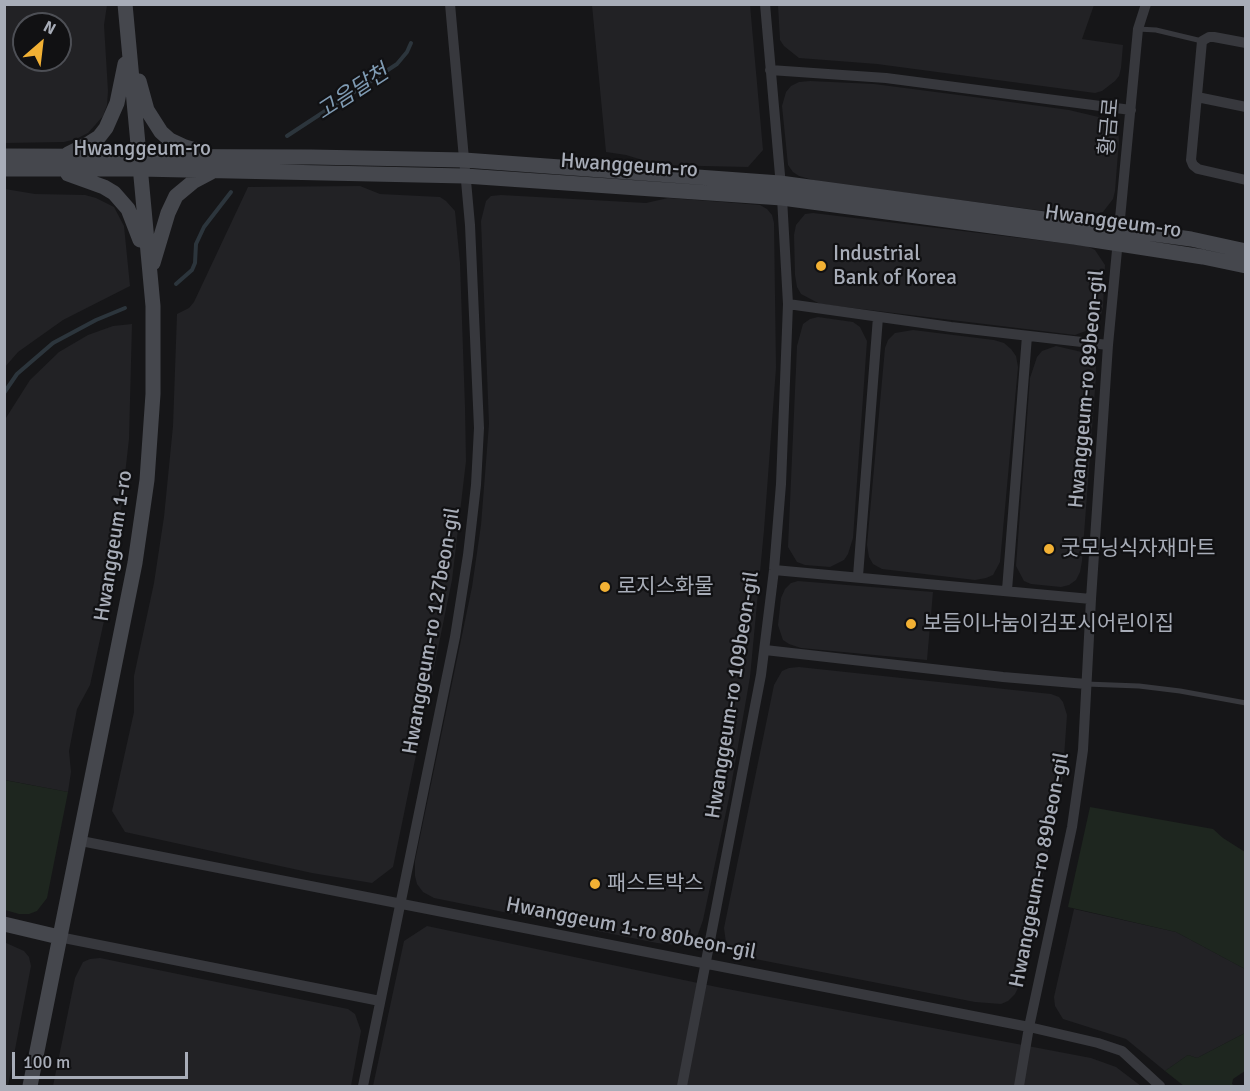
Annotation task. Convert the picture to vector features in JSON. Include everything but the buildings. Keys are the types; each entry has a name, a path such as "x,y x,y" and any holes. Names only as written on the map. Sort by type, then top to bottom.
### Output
{"street":[{"name":"Hwanggeum 1-ro","path":"30,1086 59,937 81,841 143,513 153,394 153,306 125,4"},
{"name":"Hwanggeum-ro 127beon-gil","path":"363,1086 454,637 468,555 476,485 479,428 476,333 470,225 450,4"},
{"name":"Hwanggeum-ro 109beon-gil","path":"682,1086 744,772 765,650 781,484 788,304 765,4"},
{"name":"황금로","path":"1119,236 1138,29 1146,4"},
{"path":"1245,43 1214,37 1205,38 1202,41 1191,160 1193,165 1207,172 1245,180"},
{"path":"64,156 99,137 112,118 129,47"},
{"path":"129,47 147,110 160,132 170,140 217,163 176,196 168,213 150,272"},
{"path":"770,70 886,78 1131,110"},
{"path":"1197,97 1245,107"},
{"name":"Hwanggeum-ro","path":"4,156 64,156 139,163"},
{"name":"Hwanggeum-ro","path":"4,169 52,169 139,163 464,160 781,191 1119,236 1191,239 1245,251"},
{"name":"Hwanggeum-ro","path":"217,163 781,191"},
{"path":"52,169 104,187 123,201 133,219 150,272"},
{"name":"Hwanggeum-ro","path":"1119,236 1245,266"},
{"name":"Hwanggeum-ro 89beon-gil","path":"1019,1086 1078,790 1083,750 1090,599 1108,345 1119,236"},
{"path":"788,304 1108,345"},
{"path":"858,576 878,317"},
{"path":"1007,590 1027,336"},
{"path":"774,570 1090,599"},
{"path":"765,650 1086,684"},
{"name":"Hwanggeum 1-ro 80beon-gil","path":"81,841 1029,1027 1110,1046 1122,1052 1160,1086"},
{"path":"4,924 380,1001"}],"lane":[{"path":"1138,29 1156,30 1202,41"},
{"path":"1086,684 1180,690 1245,703"}],"shaded area":[{"path":"4,5 107,5 104,25 107,105 103,116 88,133 64,142 5,143"},
{"path":"592,5 750,5 763,150 748,167 659,165 626,155 606,152"},
{"path":"778,5 1094,5 1082,39 1123,45 1121,68 1115,81 1102,91 1095,93 877,64 799,58 780,40"},
{"path":"799,82 874,84 1069,110 1107,119 1118,131 1119,140 1113,199 1103,212 1084,216 820,182 799,176 788,165 782,106 786,92 791,86"},
{"path":"360,186 380,194 440,197 455,211 460,263 466,461 452,580 393,867 372,883 312,873 125,832 112,811 134,712 134,676 154,583 164,517 173,426 177,314 189,308 194,302 248,187"},
{"path":"5,189 35,194 85,195 114,207 124,226 130,286 63,320 18,352 5,367"},
{"path":"491,196 646,203 668,198 760,205 772,215 774,223 776,368 750,677 729,798 703,920 697,937 686,946 657,943 434,898 423,892 415,876 415,861 472,587 481,525 489,424 481,221 486,201"},
{"path":"813,213 1087,246 1095,250 1105,265 1103,307 1100,318 1091,329 1075,335 820,304 801,294 795,275 796,225 805,214"},
{"path":"818,317 853,322 860,327 867,341 853,538 844,560 830,567 797,562 788,547 797,346 803,324"},
{"path":"132,324 129,439 117,545 109,598 90,685 77,709 69,751 71,772 68,792 5,780 4,421 30,380 59,352 88,335 113,326"},
{"path":"913,330 994,340 1004,343 1016,356 1018,367 1000,562 993,575 986,578 975,580 882,569 873,564 869,557 867,545 885,348 888,340 895,333"},
{"path":"1056,346 1086,353 1096,366 1082,561 1076,580 1061,587 1031,584 1024,581 1016,566 1030,378 1037,357 1042,351"},
{"path":"798,581 933,592 927,660 801,648 789,644 783,640 778,625 781,598 791,583"},
{"path":"799,667 1051,694 1059,697 1063,702 1067,715 1062,786 1019,986 1008,1001 1001,1004 975,1002 745,957 726,943 724,928 774,685 782,671"},
{"path":"4,780 68,792 47,898 37,911 29,914 5,910"},
{"path":"1090,807 1213,829 1245,852 1245,969 1176,932 1068,907"},
{"path":"1074,909 1176,932 1245,969 1245,1033 1197,1058 1188,1055 1165,1071 1126,1039 1063,1019 1055,1006 1054,997"},
{"path":"427,926 717,987 1091,1058 1116,1067 1141,1086 373,1086 404,941"},
{"path":"4,942 24,951 29,957 31,966 8,1086 4,1086"},
{"path":"100,958 348,1009 355,1014 361,1031 351,1086 53,1086 75,978 83,962"},
{"path":"1245,1033 1245,1071 1233,1079 1232,1084 1235,1086 1184,1086 1165,1071 1188,1055 1197,1058"}],"waterway":[{"name":"고음달천","path":"287,136 397,64 411,43"},
{"name":"고음달천","path":"176,284 192,270 195,263 196,244 204,227 231,192"},
{"name":"고음달천","path":"4,393 17,374 53,343 96,320 125,308"}],"place":[{"name":"Industrial Bank of Korea","path":"821,266"},
{"name":"굿모닝식자재마트","path":"1049,549"},
{"name":"로지스화물","path":"605,587"},
{"name":"보듬이나눔이김포시어린이집","path":"911,624"},
{"name":"패스트박스","path":"595,884"}]}
